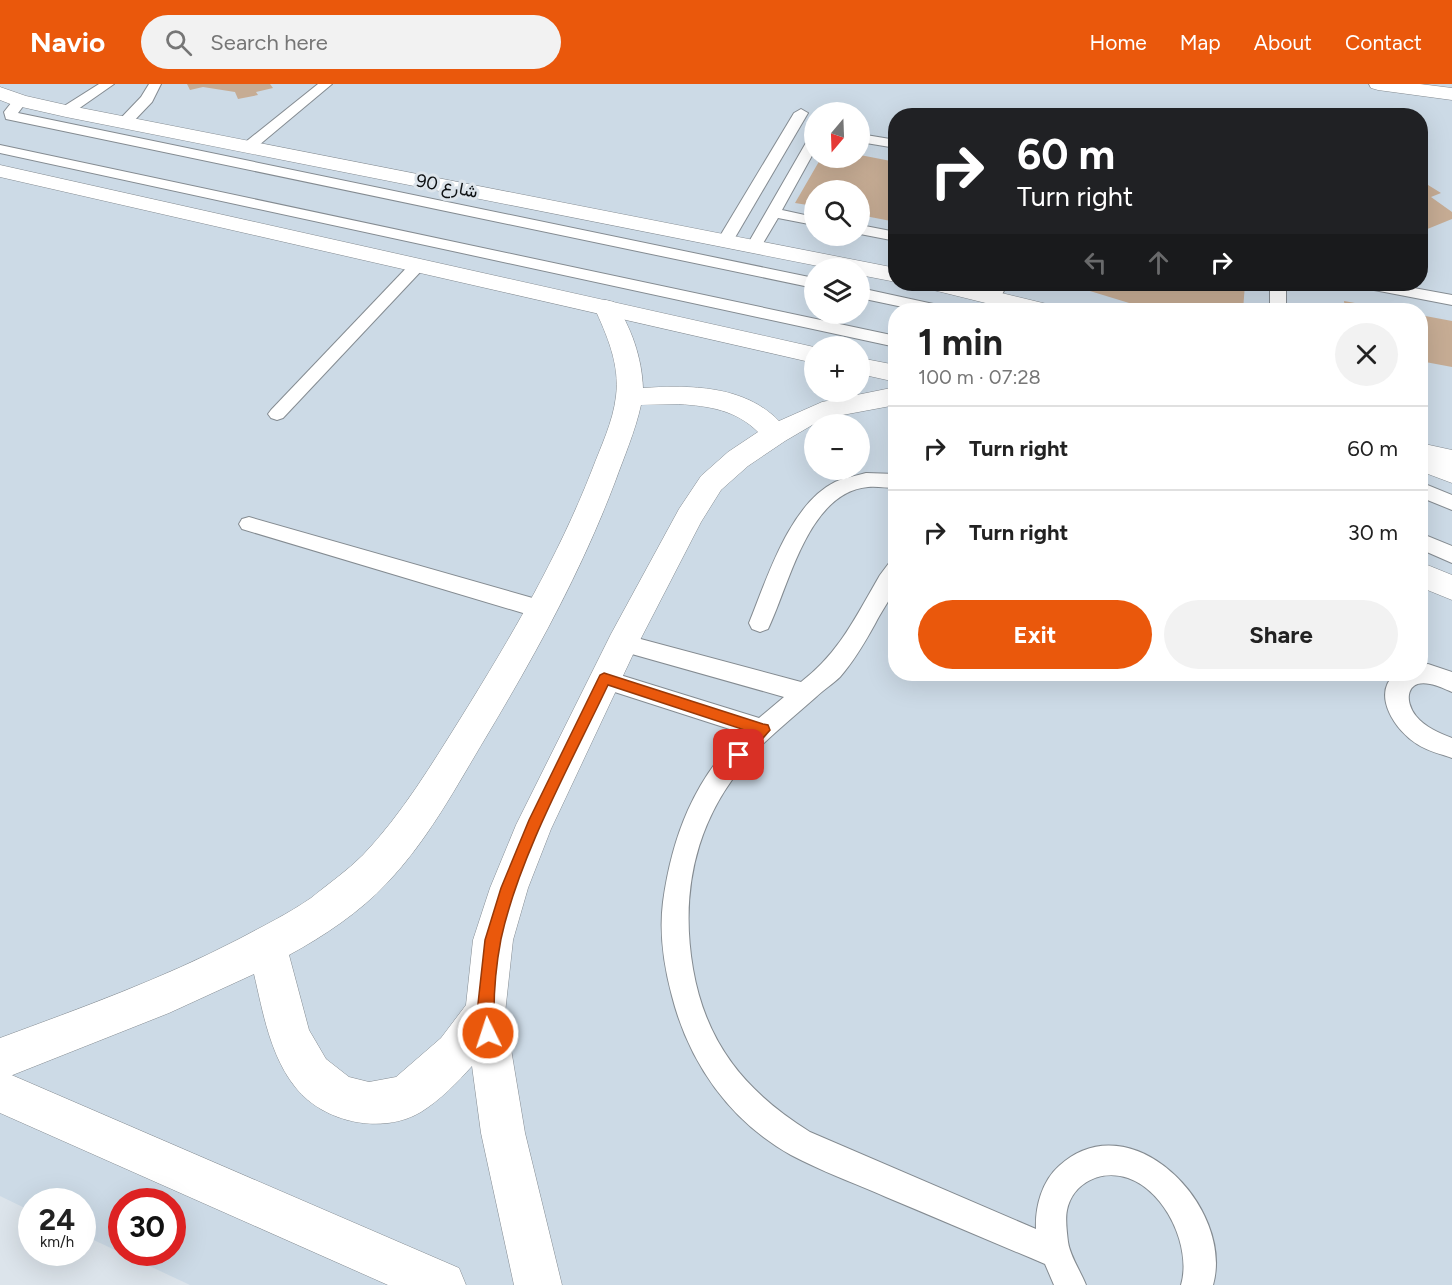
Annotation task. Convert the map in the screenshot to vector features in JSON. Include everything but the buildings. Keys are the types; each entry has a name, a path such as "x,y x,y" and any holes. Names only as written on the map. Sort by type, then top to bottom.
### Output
{"street":[{"path":"1380,84 1445,90"},
{"name":"شارع 90","path":"0,93 10,101 888,273"},
{"path":"0,171 804,353"},
{"path":"998,291 1026,303"},
{"path":"0,1059 144,1004 267,946 321,914 375,869 409,827 440,781 543,610 597,493 620,430 629,397 628,362 606,307"},
{"path":"870,368 888,372"},
{"path":"629,397 674,394 703,397 731,404 757,416 775,434"},
{"path":"538,1285 503,1133 485,1013 493,940 509,888 534,825 604,679 689,517 711,483 738,459 775,434 831,408 888,397"},
{"path":"1428,455 1452,460"},
{"path":"1428,463 1452,473"},
{"path":"1428,578 1452,588"},
{"path":"267,946 290,1038 310,1074 339,1096 369,1103 405,1098 456,1053 485,1013"},
{"path":"0,1091 442,1285"}],"lane":[{"path":"66,111 108,84"},
{"path":"124,123 147,99 155,84"},
{"path":"248,147 326,84"},
{"path":"10,101 11,116 804,281"},
{"path":"725,241 801,113"},
{"path":"870,140 888,143"},
{"path":"0,149 888,340"},
{"path":"754,247 804,158"},
{"path":"772,213 804,219"},
{"path":"870,232 888,235"},
{"path":"277,414 418,265"},
{"path":"1405,291 1452,300"},
{"path":"870,295 906,303"},
{"path":"760,623 798,535 817,506 840,488 860,480 879,477 888,479"},
{"path":"1428,492 1452,503"},
{"path":"249,524 543,610"},
{"path":"1428,544 1452,555"},
{"path":"888,582 850,646 833,669 763,730 716,780 704,801 696,822 674,912 680,977 692,1019 708,1057 734,1092 765,1121 800,1143 1056,1253"},
{"path":"622,643 805,693"},
{"path":"1428,675 1452,682"},
{"path":"604,679 763,730"},
{"path":"1400,681 1395,690 1397,710 1403,720 1425,738 1452,748"},
{"path":"1071,1285 1063,1273 1050,1226 1053,1202 1063,1180 1078,1166 1098,1159 1119,1159 1142,1167 1163,1182 1181,1203 1194,1229 1200,1256 1197,1285"}],"shaded area":[{"path":"0,84 1452,84 1452,1285 190,1285 149,1266 186,1266 186,1188 108,1188 108,1247 96,1241 96,1188 18,1188 18,1205 0,1196"}],"route":[{"path":"488,1033 485,1013 493,940 509,888 534,825 604,679 763,730 739,755"}]}
